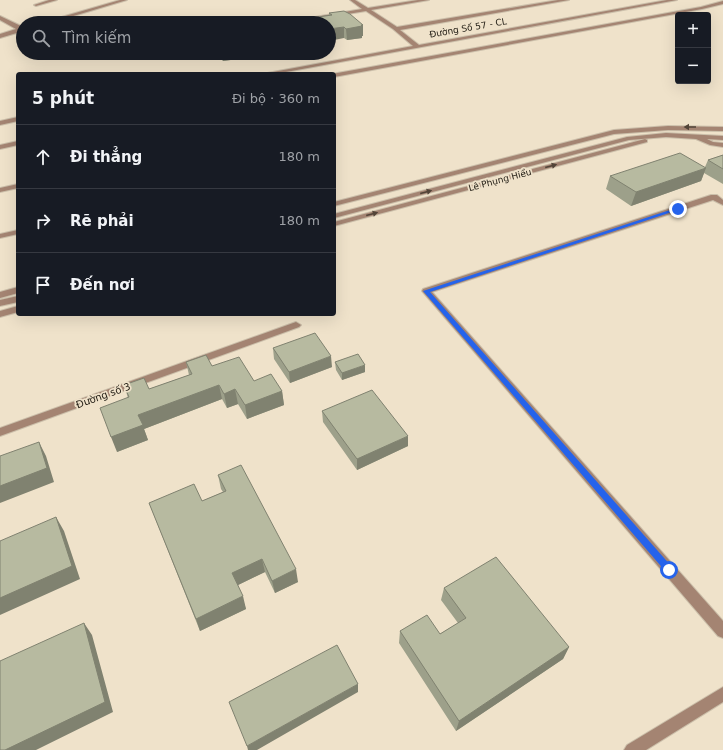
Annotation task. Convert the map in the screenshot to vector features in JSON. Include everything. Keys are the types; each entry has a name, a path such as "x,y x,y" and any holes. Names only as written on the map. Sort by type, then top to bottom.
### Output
{"street":[{"path":"36,5 55,0"},
{"path":"69,16 125,0"},
{"path":"352,0 396,29 417,46"},
{"path":"324,16 427,0"},
{"path":"396,29 567,0"},
{"name":"Đường Số 57 - CL","path":"276,72 675,0"},
{"path":"336,75 694,9 723,2"},
{"path":"0,18 16,27"},
{"path":"0,36 16,32"},
{"path":"0,123 16,119"},
{"name":"Lê Phụng Hiểu","path":"336,203 614,132 657,128 704,127 723,129"},
{"name":"Lê Phụng Hiểu","path":"336,207 618,134 657,128"},
{"name":"Lê Phụng Hiểu","path":"336,223 666,135"},
{"name":"Lê Phụng Hiểu","path":"336,215 629,138 666,135 723,138"},
{"path":"694,136 712,144 723,145"},
{"path":"0,147 16,144"},
{"path":"0,190 16,186"},
{"path":"723,203 714,197 426,291 723,631"},
{"path":"0,236 16,232"},
{"path":"0,290 16,286"},
{"path":"0,295 16,291"},
{"path":"0,304 16,300"},
{"path":"0,314 16,310"},
{"name":"Đường số 3","path":"0,432 296,325"},
{"path":"632,750 723,694"}],"building":[{"path":"344,11 363,25 346,29 344,27 336,28 336,16 325,16 332,15 329,13"},
{"path":"680,153 706,168 636,192 610,176"},
{"path":"723,155 723,169 708,160"},
{"path":"315,333 331,356 289,372 273,348"},
{"path":"358,354 365,365 342,373 335,362"},
{"path":"206,355 212,366 239,357 254,381 271,374 282,391 245,405 235,389 224,394 219,385 138,415 143,425 111,437 100,408 129,397 124,385 144,378 149,389 192,374 186,362"},
{"path":"372,390 408,436 357,459 322,411"},
{"path":"39,442 47,468 0,486 0,456"},
{"path":"241,465 296,569 272,581 262,559 232,573 243,596 196,619 149,503 194,484 202,501 226,491 218,475"},
{"path":"56,517 72,566 0,598 0,541"},
{"path":"496,557 569,647 459,721 400,631 427,615 440,634 466,618 444,588"},
{"path":"84,623 105,702 5,750 0,750 0,661"},
{"path":"337,645 358,684 247,746 229,702"}],"route":[{"path":"669,570 426,291 678,209"}]}
